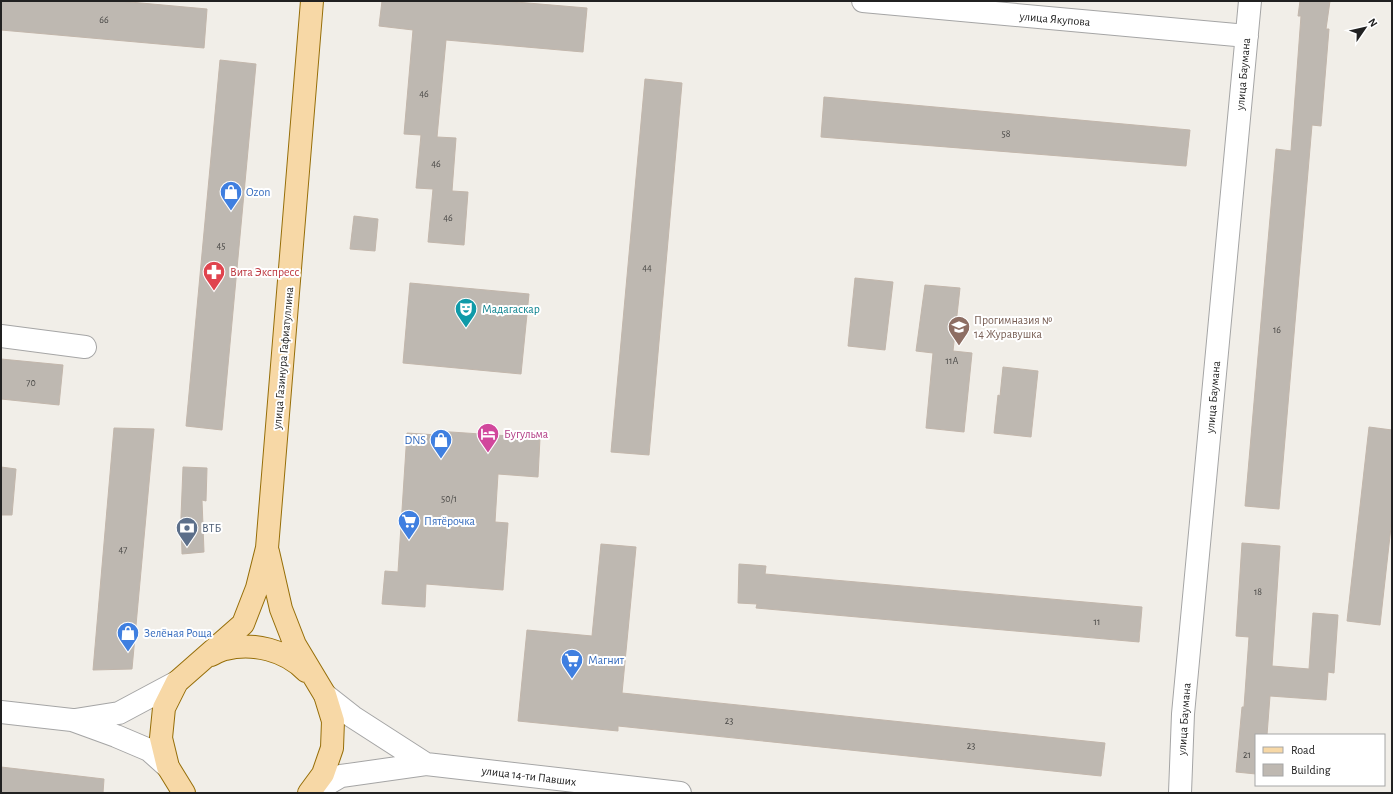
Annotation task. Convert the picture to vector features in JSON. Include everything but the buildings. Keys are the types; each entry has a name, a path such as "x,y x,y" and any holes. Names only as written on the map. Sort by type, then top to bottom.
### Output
{"main road":[{"name":"улица Газинура Гафиатуллина","path":"268,548 312,1"},
{"path":"184,793 168,767 161,738 164,708 177,682 243,624 257,588 268,548"},
{"path":"268,548 281,609 295,646 320,688 333,721 332,748 323,774 310,793"},
{"path":"206,656 225,649 245,646 265,648 284,655 296,662 320,688"}],"street":[{"name":"улица Якупова","path":"863,1 1247,36"},
{"name":"улица Баумана","path":"1180,793 1183,714 1250,1"},
{"path":"1,336 85,346"},
{"path":"72,720 118,713 177,682"},
{"path":"320,688 353,717 426,764"},
{"path":"1,712 72,720 150,750 168,767"},
{"path":"310,793 341,776 407,768 426,764"},
{"name":"улица 14-ти Павших","path":"426,764 680,793"}],"place":[{"name":"Ozon","path":"231,212"},
{"name":"Вита Экспресс","path":"214,292"},
{"name":"Мадагаскар","path":"466,328"},
{"name":"Прогимназия № 14 Журавушка","path":"959,346"},
{"name":"Бугульма","path":"488,454"},
{"name":"DNS","path":"441,460"},
{"name":"Пятёрочка","path":"409,540"},
{"name":"ВТБ","path":"187,548"},
{"name":"Зелёная Роща","path":"128,652"},
{"name":"Магнит","path":"572,680"}]}
